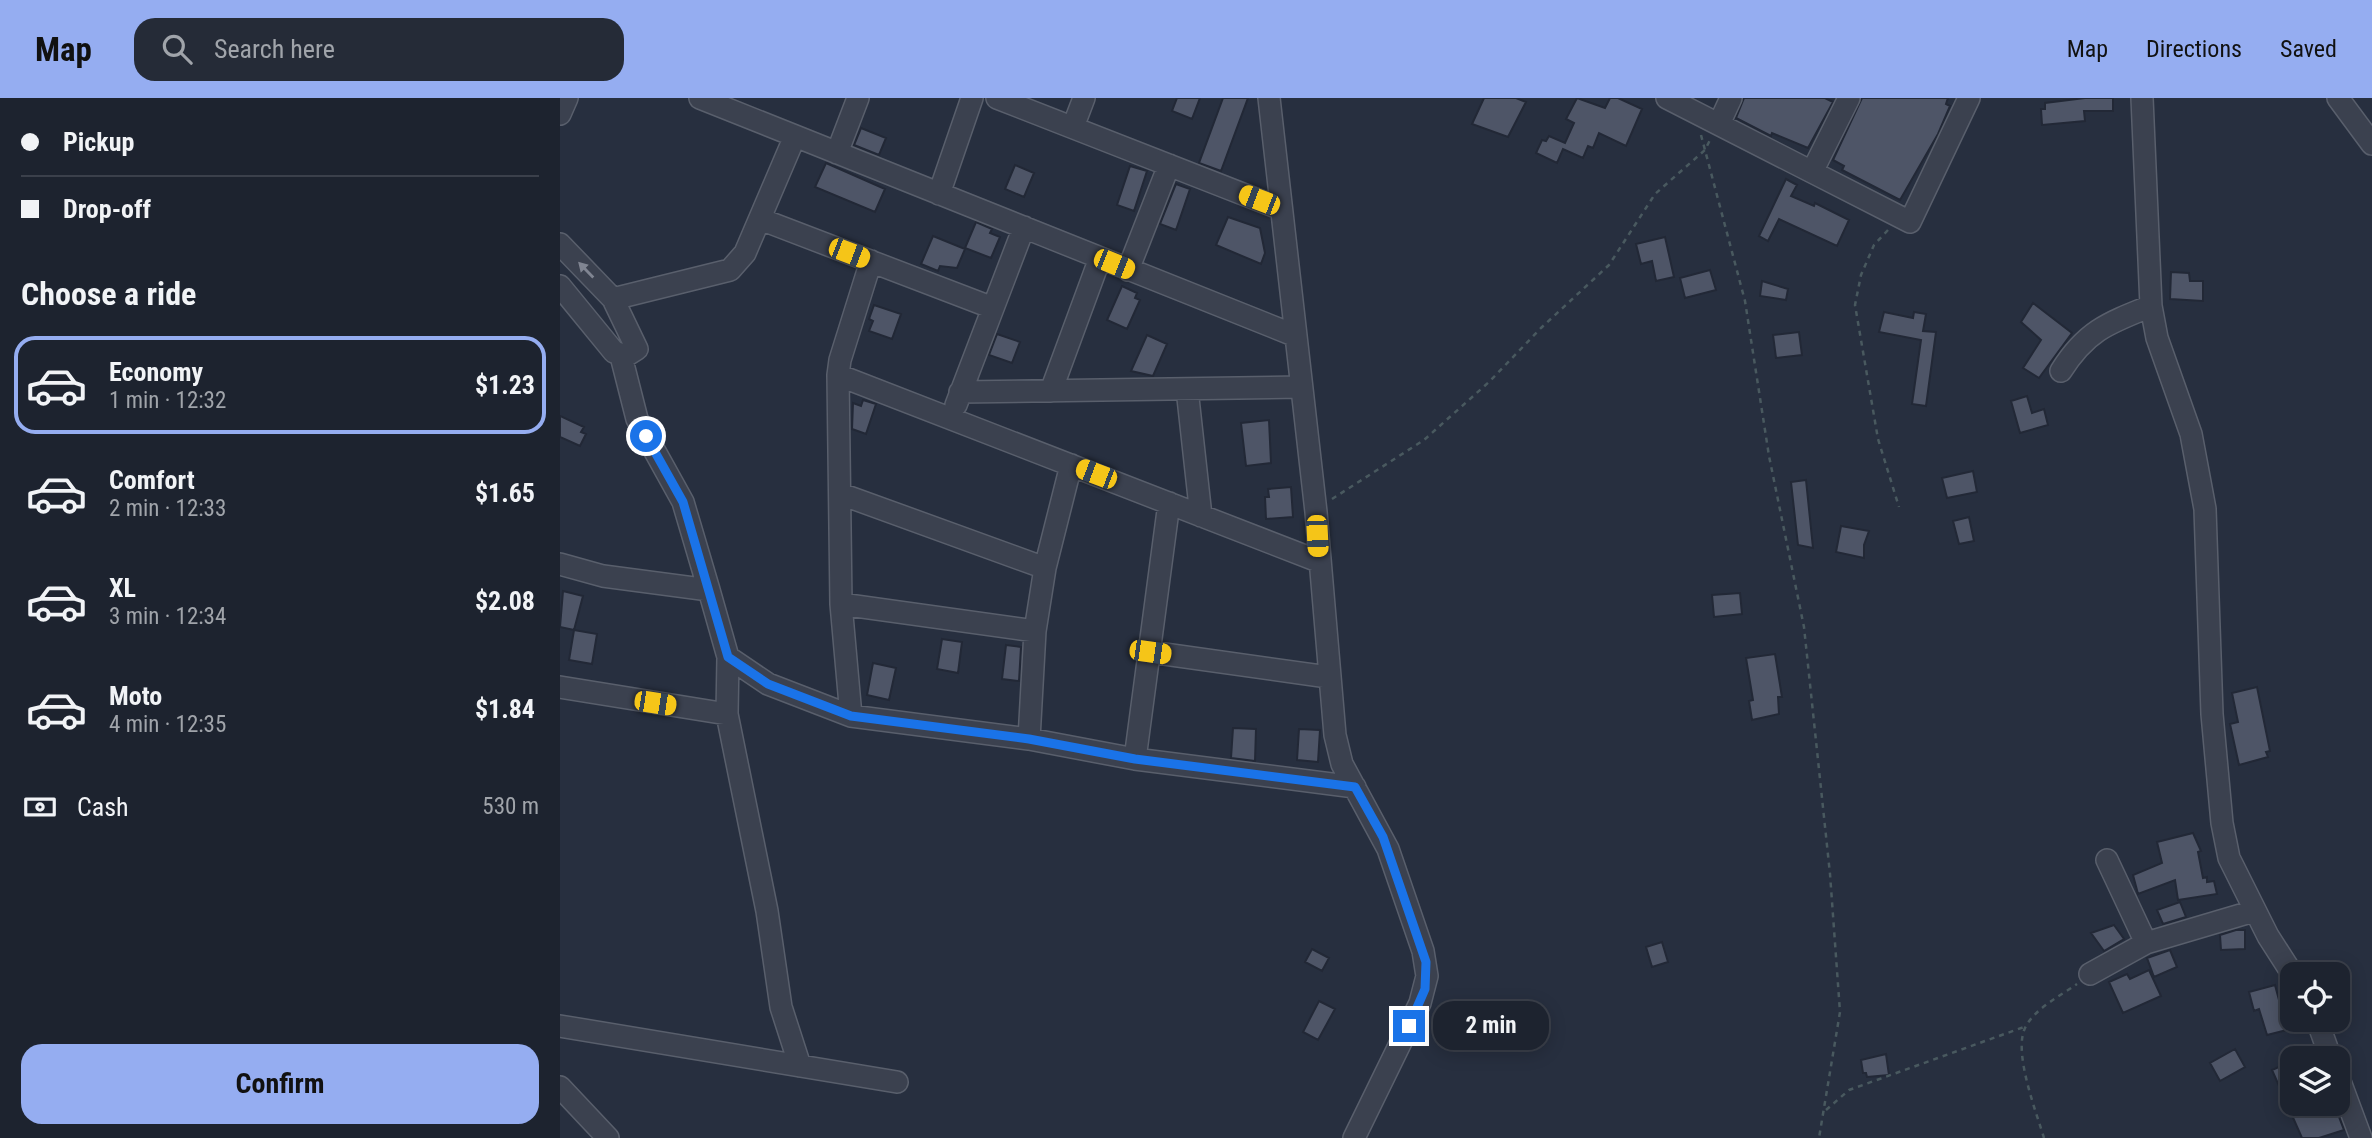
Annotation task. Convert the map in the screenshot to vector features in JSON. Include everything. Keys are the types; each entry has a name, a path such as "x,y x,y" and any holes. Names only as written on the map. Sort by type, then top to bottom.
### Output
{"street":[{"path":"560,114 567,98"},
{"path":"701,98 1296,335"},
{"path":"836,153 858,98"},
{"path":"939,194 972,98"},
{"path":"997,98 1281,209"},
{"path":"1073,127 1084,98"},
{"path":"1269,98 1315,512 1328,677 1337,746 1388,849 1423,951 1427,976 1423,996 1354,1138"},
{"path":"1667,98 1910,222 1969,98"},
{"path":"1719,124 1731,98"},
{"path":"1812,170 1849,98"},
{"path":"2142,98 2151,306 2157,338 2191,434 2205,509 2212,702 2221,823 2229,858 2254,911 2286,962"},
{"path":"2338,98 2372,144"},
{"path":"613,299 730,270 745,253 795,136"},
{"path":"1128,270 1169,165"},
{"path":"760,219 993,308"},
{"path":"951,418 1024,227"},
{"path":"560,244 613,299 638,347 632,353 621,356 614,352 560,286"},
{"path":"1051,391 1100,258"},
{"path":"851,716 841,604 838,375 840,360 871,261"},
{"path":"2061,371 2077,346 2095,330 2151,306"},
{"path":"621,356 637,419 683,502 728,657 727,714 768,911 781,1007 800,1066"},
{"path":"838,375 1318,561"},
{"path":"960,393 1301,387"},
{"path":"1187,389 1201,516"},
{"path":"1029,739 1035,631 1045,568 1071,465"},
{"path":"841,494 1045,568"},
{"path":"1135,759 1169,503"},
{"path":"560,564 603,576 709,590"},
{"path":"841,604 1035,631"},
{"path":"1150,652 1328,677"},
{"path":"728,657 768,684 851,716 1029,739 1135,759 1355,787"},
{"path":"560,687 727,714"},
{"path":"2107,860 2146,943"},
{"path":"2090,974 2146,943 2254,911"},
{"path":"560,1026 897,1082"},
{"path":"560,1087 608,1138"},
{"path":"2350,1103 2364,1134"}],"path":[{"path":"1694,112 1745,300 1769,456 1804,627 1830,874 1840,1012 1826,1110 1819,1138"},
{"path":"1315,512 1424,440 1455,415 1609,265 1655,194 1705,150 1719,124"},
{"path":"1899,507 1878,439 1855,305 1861,275 1874,244 1889,229 1910,222"},
{"path":"1826,1110 1849,1090 2024,1027 2035,1015 2090,974"},
{"path":"2024,1027 2020,1051 2044,1138"}],"building":[{"path":"1177,98 1200,98 1192,119 1172,111"},
{"path":"1223,98 1248,98 1221,171 1199,163"},
{"path":"1484,98 1516,98 1526,102 1508,137 1472,124"},
{"path":"1577,98 1605,108 1610,98 1618,98 1642,109 1626,146 1599,133 1593,148 1588,146 1583,158 1563,149 1557,163 1536,153 1542,140 1546,141 1549,136 1565,143 1574,123 1566,119"},
{"path":"1744,98 1825,98 1833,102 1808,148 1772,133 1771,136 1736,118"},
{"path":"1862,98 1948,98 1946,104 1950,106 1938,134 1900,200 1842,170 1844,166 1833,160"},
{"path":"2113,98 2113,111 2084,111 2085,121 2042,125 2041,109 2045,109 2045,103"},
{"path":"861,128 886,138 879,155 854,145"},
{"path":"826,163 885,189 875,212 815,187"},
{"path":"1015,165 1034,173 1024,197 1005,189"},
{"path":"1130,166 1147,171 1134,211 1117,205"},
{"path":"1786,179 1797,185 1791,196 1814,206 1815,203 1849,220 1837,246 1779,219 1768,241 1759,236"},
{"path":"1176,184 1190,189 1176,230 1160,224"},
{"path":"1228,217 1260,228 1265,253 1261,264 1216,245"},
{"path":"976,222 992,229 990,233 1000,237 991,258 965,248"},
{"path":"933,236 965,249 957,268 940,266 938,271 921,264"},
{"path":"1665,237 1674,277 1656,281 1652,261 1641,264 1636,244"},
{"path":"1710,270 1716,290 1685,298 1680,278"},
{"path":"2171,272 2189,273 2190,281 2203,281 2203,301 2170,299"},
{"path":"1762,281 1788,289 1786,300 1760,296"},
{"path":"1122,286 1137,293 1135,298 1140,300 1127,329 1107,320"},
{"path":"2033,303 2072,333 2039,378 2023,368 2041,340 2021,322"},
{"path":"874,305 901,314 892,339 869,331 873,321 869,319"},
{"path":"1884,312 1913,318 1914,312 1926,314 1923,331 1936,332 1926,406 1912,404 1921,340 1879,332"},
{"path":"1799,332 1802,355 1776,358 1773,335"},
{"path":"997,334 1020,342 1012,363 989,355"},
{"path":"1147,335 1167,344 1153,376 1131,371"},
{"path":"2027,396 2032,413 2044,409 2048,425 2020,433 2011,401"},
{"path":"863,400 876,404 866,434 852,429 853,403 861,406"},
{"path":"560,416 584,427 581,432 586,434 580,446 560,437"},
{"path":"1269,420 1271,463 1246,466 1241,423"},
{"path":"1973,471 1977,492 1947,498 1942,478"},
{"path":"1806,480 1813,548 1798,545 1791,482"},
{"path":"1291,487 1293,517 1266,519 1265,497 1269,497 1268,489"},
{"path":"1969,517 1974,541 1959,544 1953,521"},
{"path":"1841,526 1869,531 1864,545 1864,558 1836,552"},
{"path":"563,591 583,596 574,630 560,627"},
{"path":"1740,593 1742,614 1714,617 1712,595"},
{"path":"574,630 597,634 592,664 569,660"},
{"path":"942,639 962,642 958,673 937,669"},
{"path":"1006,645 1021,647 1019,681 1002,679"},
{"path":"1775,654 1782,697 1778,697 1779,714 1752,720 1749,701 1753,700 1746,658"},
{"path":"873,663 896,668 889,700 867,695"},
{"path":"2257,687 2270,751 2266,752 2268,757 2239,765 2230,724 2238,722 2232,693"},
{"path":"1233,728 1256,729 1255,761 1231,758"},
{"path":"1299,729 1320,730 1318,762 1297,760"},
{"path":"2193,833 2201,851 2198,852 2203,878 2207,877 2207,882 2214,881 2217,894 2178,900 2175,880 2138,894 2133,875 2162,863 2157,842"},
{"path":"2180,902 2186,917 2163,924 2157,910"},
{"path":"2114,925 2124,939 2104,951 2091,933"},
{"path":"2245,930 2245,949 2221,950 2220,935"},
{"path":"1662,942 1668,962 1652,967 1646,947"},
{"path":"1312,949 1329,958 1322,971 1305,962"},
{"path":"2170,950 2177,967 2154,977 2147,958"},
{"path":"2149,970 2161,996 2123,1013 2109,982 2127,974 2130,979"},
{"path":"2275,985 2280,1004 2280,1032 2267,1035 2259,1009 2254,1011 2249,992"},
{"path":"1319,1001 1335,1009 1318,1040 1303,1032"},
{"path":"2235,1049 2245,1067 2220,1081 2210,1063"},
{"path":"1886,1054 1889,1075 1867,1077 1866,1073 1863,1073 1861,1060"},
{"path":"2280,1066 2280,1088 2272,1070"},
{"path":"2292,1116 2339,1116 2344,1130 2319,1138 2302,1138"}],"route":[{"path":"646,436 683,502 728,657 768,684 851,716 1029,739 1135,759 1355,787 1370,810 1393,861 1426,962 1425,989 1409,1026"}]}
